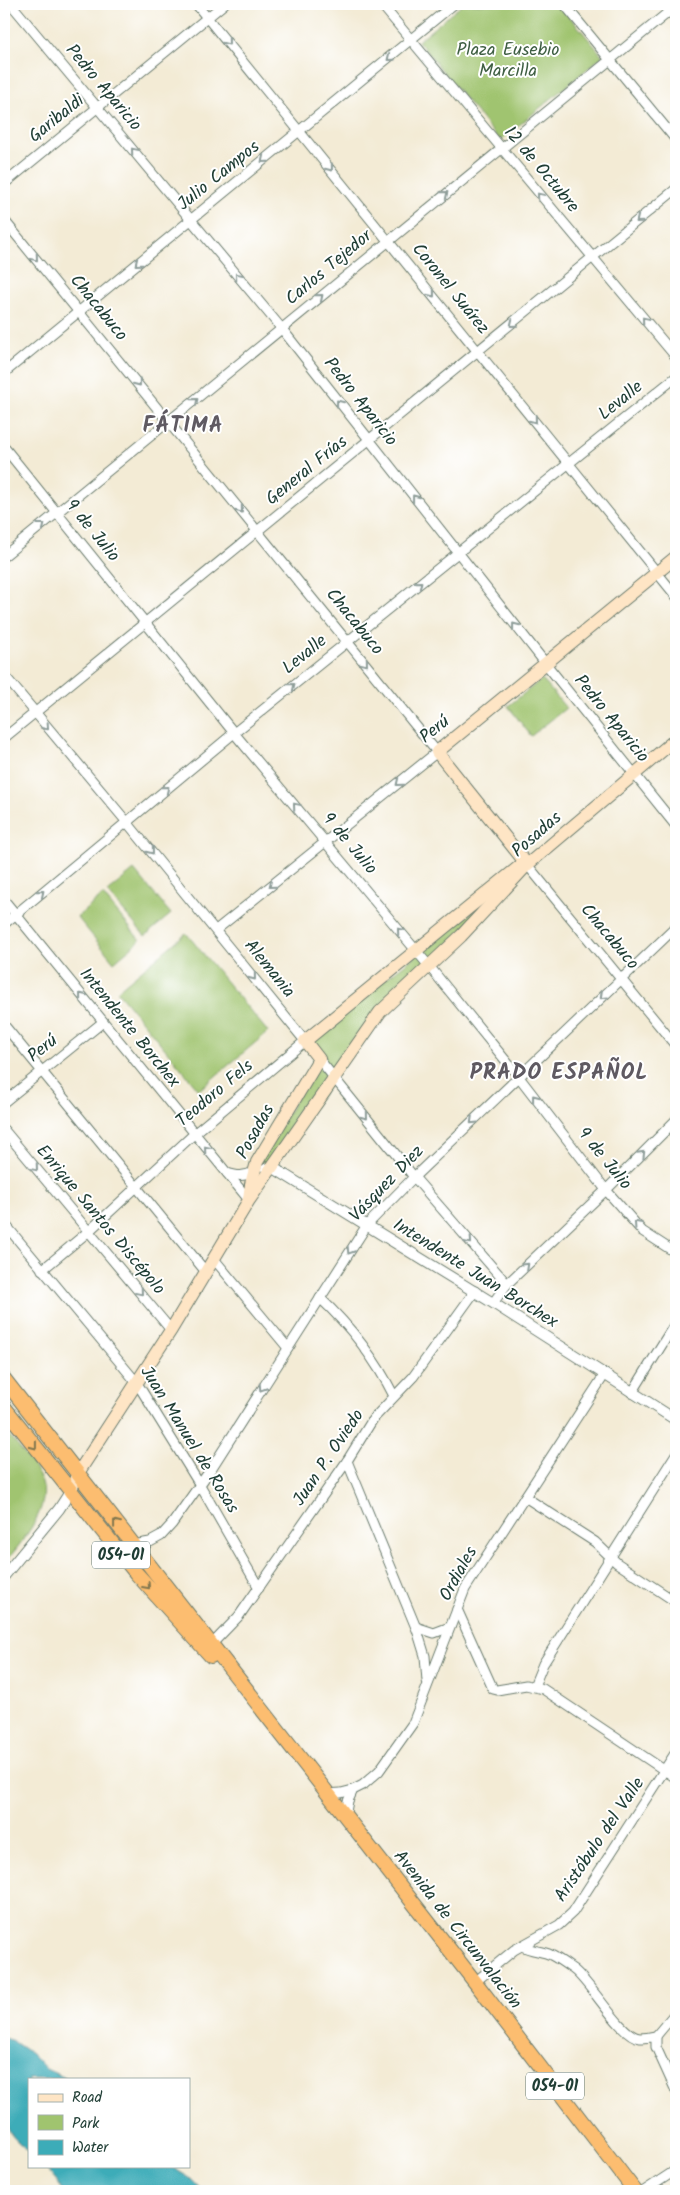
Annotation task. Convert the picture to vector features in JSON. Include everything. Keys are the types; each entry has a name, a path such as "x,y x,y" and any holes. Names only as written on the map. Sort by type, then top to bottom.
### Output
{"highway":[{"name":"Avenida de Circunvalación","path":"4,1379 212,1644 326,1794 475,1982 635,2191"},
{"name":"Avenida de Circunvalación","path":"4,1407 136,1573 203,1647 248,1693"}],"main road":[{"name":"Perú","path":"437,752 676,557"},
{"name":"Posadas","path":"417,951 526,864 676,739"},
{"name":"Chacabuco","path":"437,752 526,864"},
{"name":"Posadas","path":"70,1492 78,1473 171,1330 249,1200 380,1012 461,936 526,864"},
{"name":"Teodoro Fels","path":"305,1041 417,951"},
{"name":"Alemania","path":"305,1041 319,1060"},
{"name":"Posadas","path":"249,1200 253,1172 257,1162 319,1060"}],"street":[{"name":"Pedro Aparicio","path":"11,4 282,329 676,826"},
{"name":"Coronel Suárez","path":"196,4 676,596"},
{"name":"Garibaldi","path":"4,184 224,4"},
{"name":"12 de Octubre","path":"381,4 676,358"},
{"name":"Julio Campos","path":"4,373 454,4"},
{"path":"564,4 676,140"},
{"name":"Carlos Tejedor","path":"4,556 676,6"},
{"name":"General Frías","path":"4,738 676,190"},
{"name":"Chacabuco","path":"4,220 437,752"},
{"name":"Levalle","path":"4,924 234,733 676,377"},
{"name":"9 de Julio","path":"4,447 234,733 417,951 519,1077 606,1190 642,1230 676,1253"},
{"name":"Alemania","path":"4,675 216,930 305,1041"},
{"name":"Perú","path":"216,930 437,752"},
{"name":"Chacabuco","path":"526,864 676,1046"},
{"name":"Intendente Borchex","path":"4,900 249,1200"},
{"name":"Vásquez Diez","path":"133,1545 150,1542 161,1536 172,1524 200,1484 367,1225 414,1177 676,927"},
{"name":"Perú","path":"4,1102 103,1022"},
{"path":"4,1025 206,1272"},
{"name":"Teodoro Fels","path":"42,1270 89,1231 194,1134 305,1041"},
{"name":"Alemania","path":"319,1060 414,1177 507,1284"},
{"path":"493,1303 507,1284 676,1120"},
{"name":"Enrique Santos Discépolo","path":"4,1130 171,1330"},
{"path":"227,1173 247,1176 253,1172 272,1167"},
{"name":"Intendente Juan Borchex","path":"272,1167 475,1291 676,1420"},
{"name":"Juan Manuel de Rosas","path":"4,1223 137,1383 200,1484 259,1588"},
{"path":"214,1258 288,1348"},
{"name":"Juan P. Oviedo","path":"212,1644 239,1616 347,1461 373,1419 425,1361 475,1291"},
{"path":"320,1298 360,1340 382,1372 394,1396"},
{"path":"632,1393 676,1322"},
{"name":"Ordiales","path":"326,1794 341,1794 363,1785 379,1771 401,1742 413,1723 465,1589 604,1374"},
{"path":"534,1686 543,1664 676,1454"},
{"path":"347,1461 416,1627 425,1656 426,1688"},
{"path":"4,1576 59,1509 70,1492"},
{"path":"525,1498 595,1542 611,1557 676,1602"},
{"path":"457,1609 493,1689 526,1685 543,1689 676,1778"},
{"path":"416,1627 434,1633 450,1628"},
{"name":"Aristóbulo del Valle","path":"475,1982 518,1948 559,1925 573,1912 676,1752"},
{"path":"345,1818 348,1801 353,1790"},
{"path":"518,1948 550,1955 574,1970 587,1982 621,2026 632,2035 639,2038 656,2036"},
{"path":"676,2012 656,2036 656,2047 676,2091"},
{"path":"644,2191 676,2170"}],"green space":[{"name":"Plaza Eusebio Marcilla","path":"463,4 559,4 603,56 500,141 418,41"},
{"path":"542,679 566,708 531,736 508,706"},
{"path":"134,870 171,914 145,936 107,892"},
{"path":"510,883 380,1012 272,1167 253,1172 319,1060 305,1041"},
{"path":"103,895 140,940 114,962 77,917"},
{"path":"186,933 268,1032 199,1090 117,991"},
{"path":"4,1429 35,1468 42,1483 44,1493 38,1515 32,1526 4,1564"}],"water":[{"path":"4,2038 13,2041 32,2054 46,2069 66,2078 28,2078 28,2150 8,2130 5,2119 6,2113 4,2111"},
{"path":"46,2168 173,2168 190,2178 203,2191 64,2191"}],"district":[{"name":"FÁTIMA","path":"183,426"},
{"name":"PRADO ESPAÑOL","path":"559,1073"}]}
